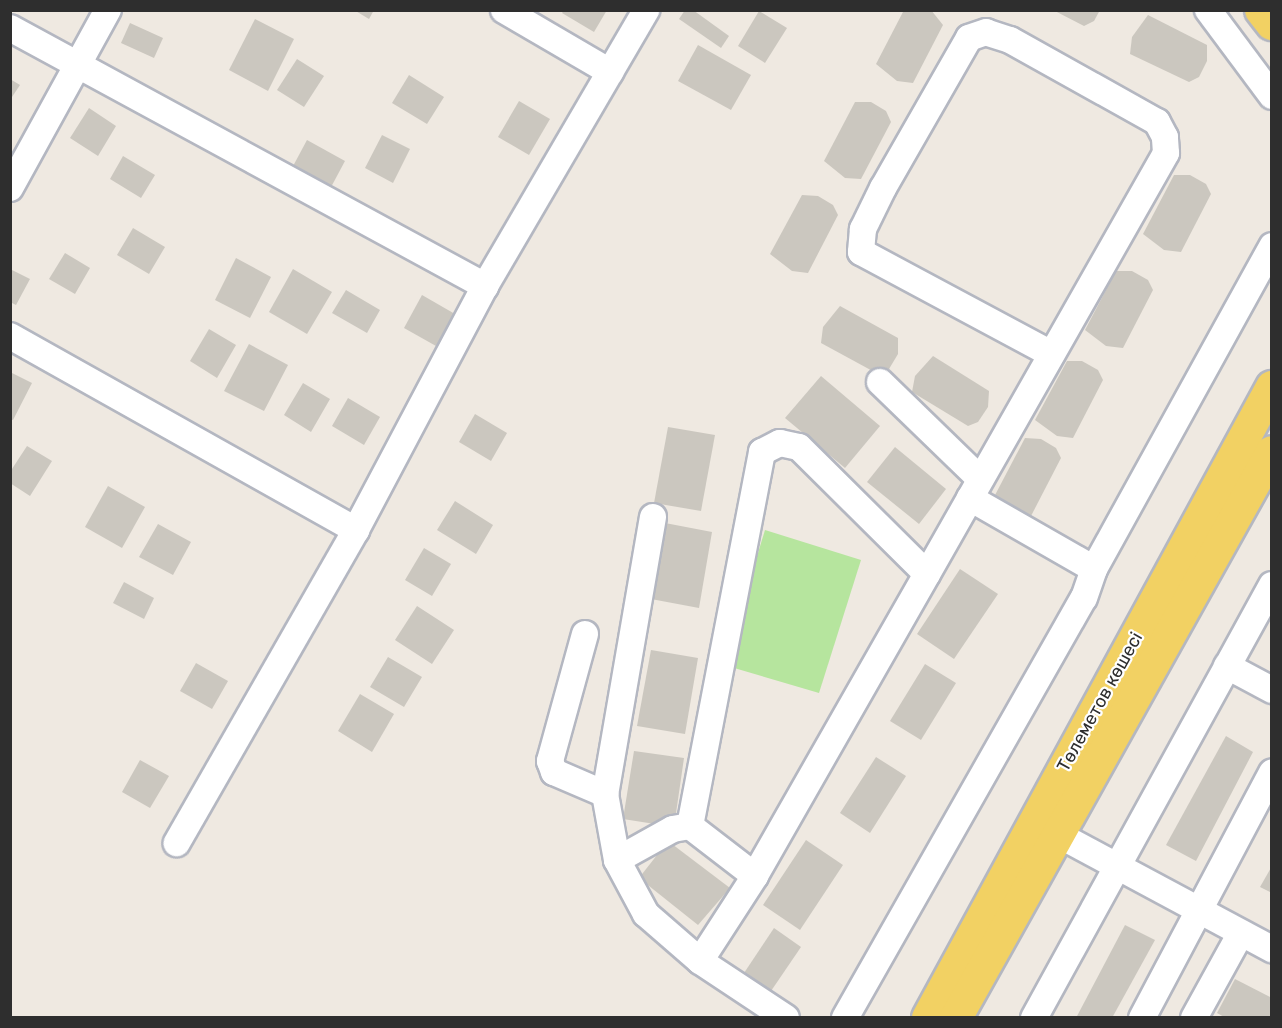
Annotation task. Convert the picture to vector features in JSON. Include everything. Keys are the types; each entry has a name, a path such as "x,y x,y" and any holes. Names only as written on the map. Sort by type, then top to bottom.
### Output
{"main road":[{"path":"1261,10 1272,24"},
{"name":"Төлеметов көшесі","path":"928,1017 1272,387"},
{"name":"Төлеметов көшесі","path":"956,1017 1268,464"}],"street":[{"path":"10,188 79,68 108,10"},
{"path":"504,10 610,72"},
{"path":"177,843 356,530 485,286 646,10"},
{"path":"1208,10 1272,96"},
{"path":"700,961 755,876 1051,354 1164,162 1165,137 1157,122 1010,40 991,21 969,38 882,188 863,229 861,252 1051,354"},
{"path":"10,28 79,68 485,286"},
{"path":"845,1017 1084,598 1094,569 1272,246"},
{"path":"10,336 356,530"},
{"path":"880,382 975,488 1094,569"},
{"path":"690,826 762,452 780,443 799,447 927,573"},
{"path":"652,517 605,794 617,860 646,914 700,961 786,1017"},
{"path":"1034,1017 1272,585"},
{"path":"585,634 550,761 555,772 605,794"},
{"path":"1227,666 1272,690"},
{"path":"1142,1017 1201,912 1272,772"},
{"path":"617,860 673,830 690,826"},
{"path":"690,826 755,876"},
{"path":"1059,835 1272,949"},
{"path":"1194,1017 1241,933"}],"green space":[{"path":"765,530 861,560 819,693 724,665"}],"building":[{"path":"354,10 374,10 369,19"},
{"path":"564,10 607,10 594,32 562,13"},
{"path":"685,10 693,10 729,36 721,48 679,19"},
{"path":"904,10 931,10 943,25 913,83 897,81 876,64"},
{"path":"1053,10 1100,10 1094,21 1084,26"},
{"path":"759,11 787,28 765,63 738,46"},
{"path":"1148,15 1207,45 1207,61 1199,77 1189,82 1130,54 1132,37"},
{"path":"255,19 294,39 268,91 229,70"},
{"path":"130,23 163,38 154,58 121,43"},
{"path":"698,45 751,75 731,110 678,81"},
{"path":"297,59 324,76 304,107 277,90"},
{"path":"409,75 444,97 427,124 392,103"},
{"path":"10,79 20,85 10,100"},
{"path":"519,101 550,119 529,155 498,137"},
{"path":"855,102 871,102 886,111 891,122 861,179 845,178 824,161"},
{"path":"89,108 116,126 98,156 70,138"},
{"path":"382,135 410,149 393,183 365,168"},
{"path":"307,140 345,161 330,189 292,168"},
{"path":"123,156 155,175 141,198 110,179"},
{"path":"1174,175 1190,175 1206,184 1211,194 1181,252 1164,250 1143,234"},
{"path":"802,195 818,196 833,205 838,215 808,273 792,271 770,254"},
{"path":"133,228 165,247 149,274 117,255"},
{"path":"65,253 90,268 75,294 49,279"},
{"path":"236,258 271,277 250,318 215,300"},
{"path":"10,269 30,279 16,305 10,302"},
{"path":"293,269 332,292 307,334 269,312"},
{"path":"1116,271 1132,271 1148,280 1153,290 1123,348 1106,346 1085,330"},
{"path":"346,290 380,310 367,333 332,313"},
{"path":"422,295 455,314 436,346 404,328"},
{"path":"840,306 898,338 898,354 889,369 878,374 821,343 823,327"},
{"path":"209,329 236,345 217,378 190,361"},
{"path":"249,344 288,365 264,411 224,391"},
{"path":"933,356 989,391 988,407 978,422 968,426 912,392 915,376"},
{"path":"1067,361 1082,361 1098,370 1103,380 1073,438 1057,436 1035,420"},
{"path":"10,372 32,383 13,420 10,419"},
{"path":"821,376 880,426 845,468 785,418"},
{"path":"303,383 330,399 311,432 284,415"},
{"path":"348,398 380,417 364,445 332,426"},
{"path":"475,414 507,433 491,461 459,442"},
{"path":"668,427 715,435 701,511 654,503"},
{"path":"1025,438 1041,439 1056,448 1061,458 1031,516 1015,514 994,497"},
{"path":"27,446 52,461 30,496 10,483 10,472"},
{"path":"895,447 946,489 919,524 867,482"},
{"path":"108,486 145,507 122,548 85,527"},
{"path":"455,501 493,525 476,554 437,530"},
{"path":"665,523 712,532 699,608 651,599"},
{"path":"158,524 191,542 173,575 139,557"},
{"path":"424,548 451,564 432,596 405,580"},
{"path":"960,569 998,594 954,659 917,634"},
{"path":"124,582 154,598 144,619 113,603"},
{"path":"417,606 454,630 432,664 395,640"},
{"path":"651,650 698,658 685,734 637,726"},
{"path":"388,657 422,677 404,707 370,687"},
{"path":"196,663 228,681 212,709 180,691"},
{"path":"925,664 956,683 921,740 890,721"},
{"path":"360,694 394,714 372,752 338,731"},
{"path":"1226,736 1253,752 1196,861 1166,845"},
{"path":"634,751 684,758 674,827 623,819"},
{"path":"876,757 906,776 870,833 840,813"},
{"path":"140,760 169,776 150,808 122,792"},
{"path":"806,840 843,865 800,930 763,905"},
{"path":"668,841 730,888 698,925 639,878"},
{"path":"1272,866 1272,893 1260,887"},
{"path":"1125,925 1155,940 1112,1018 1076,1018"},
{"path":"774,928 801,947 769,994 742,976"},
{"path":"1235,979 1272,998 1272,1018 1226,1018 1217,1013"}]}
